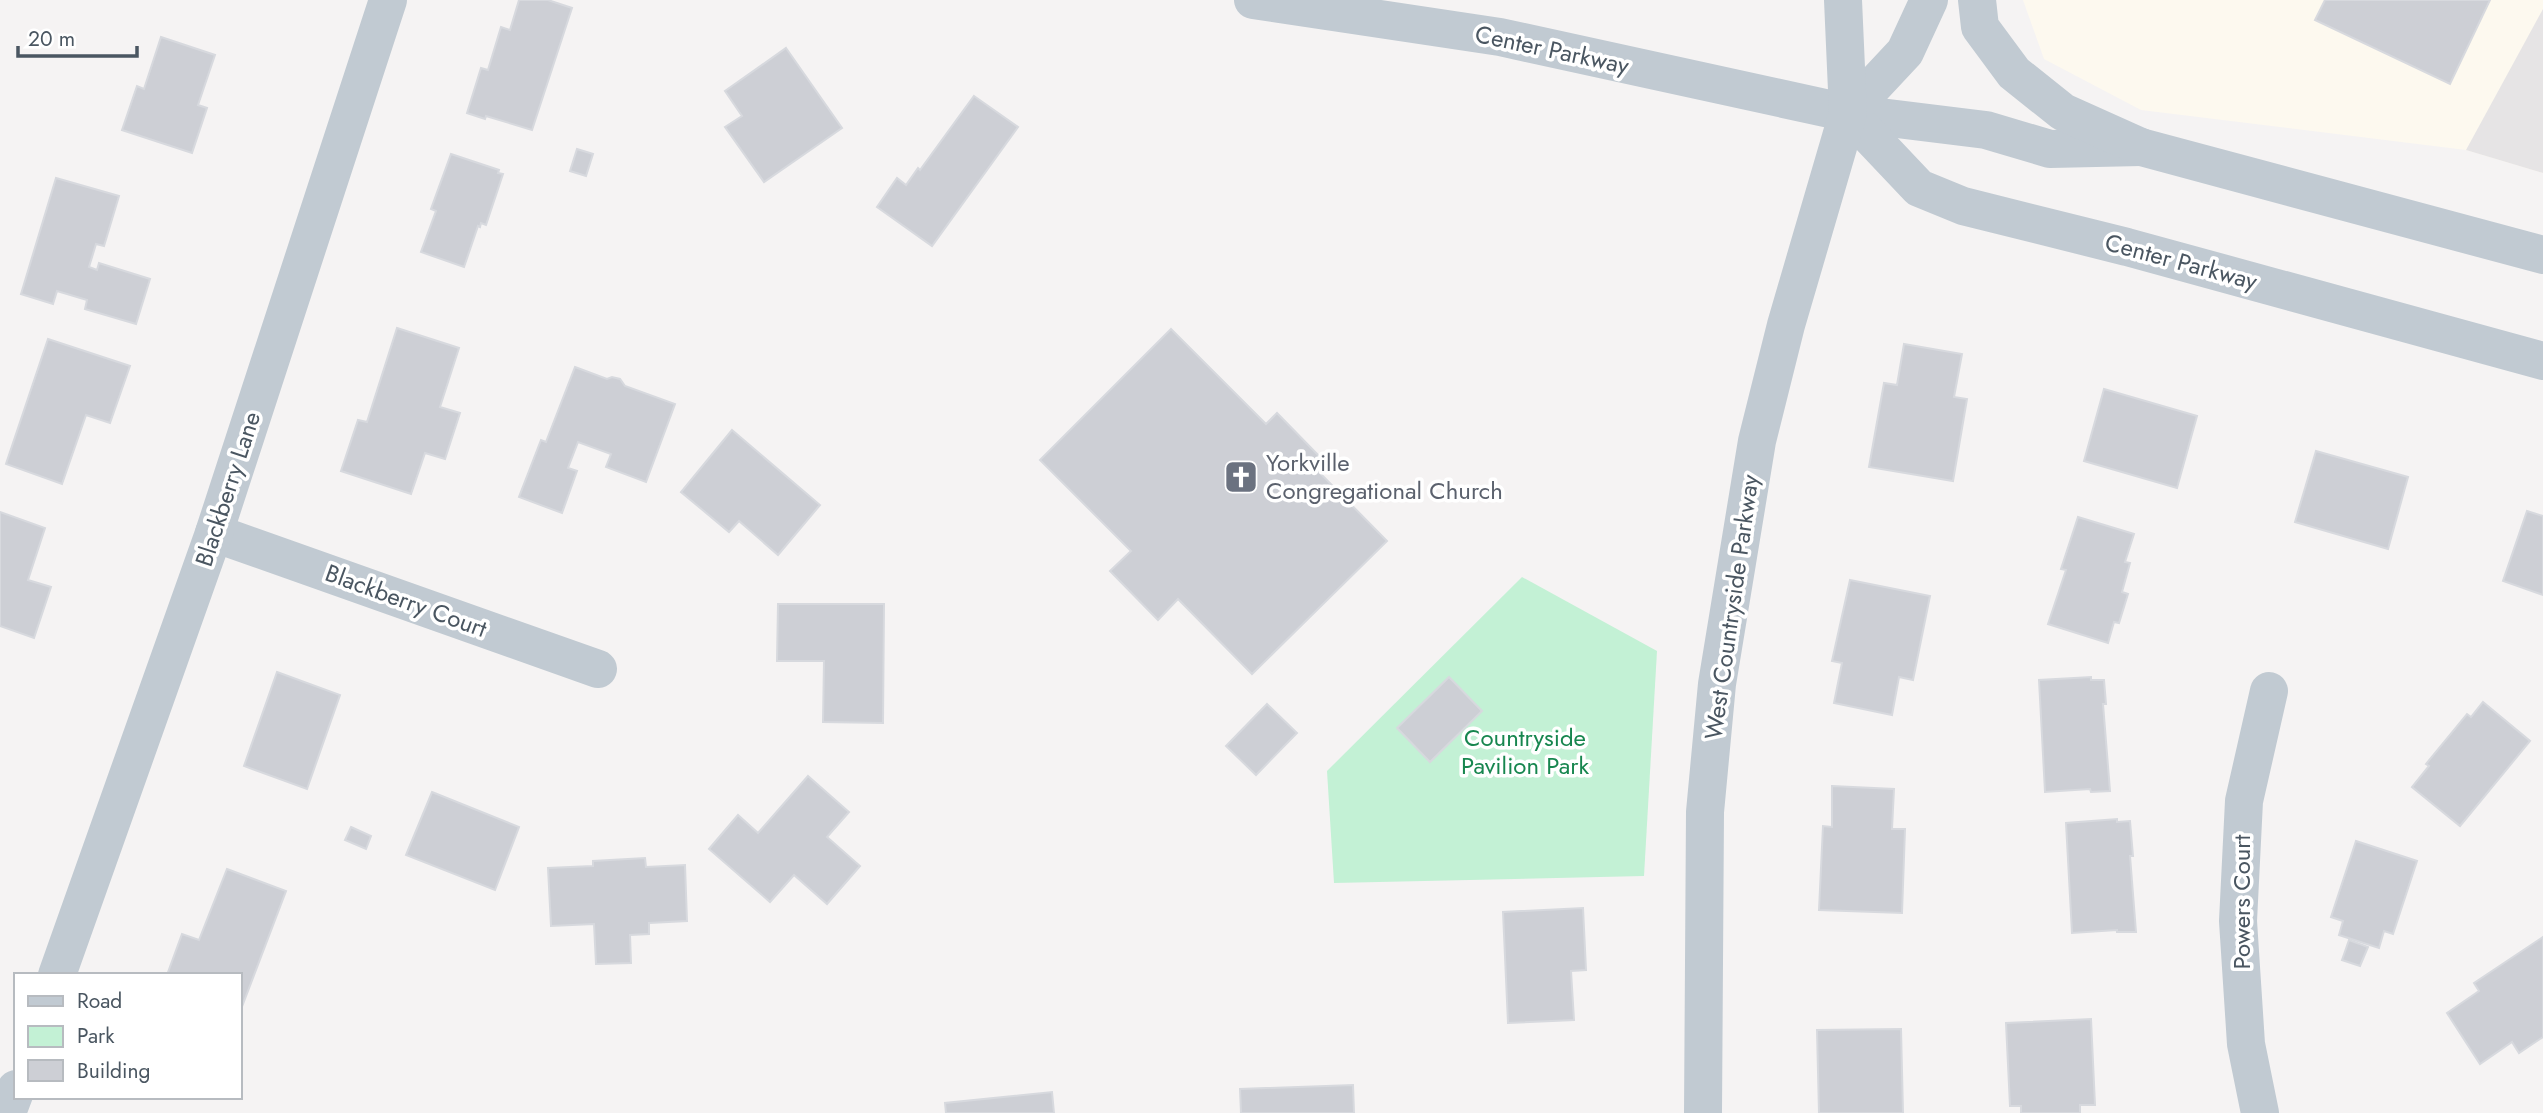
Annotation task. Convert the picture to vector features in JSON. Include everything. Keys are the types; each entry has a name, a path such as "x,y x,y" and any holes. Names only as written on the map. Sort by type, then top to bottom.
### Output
{"street":[{"name":"Blackberry Lane","path":"58,973 214,533 388,0"},
{"name":"Center Parkway","path":"1252,0 1500,37 1848,113 1986,130 2050,149 2141,148"},
{"name":"West Countryside Parkway","path":"1703,1113 1704,812 1717,684 1757,441 1786,325 1848,113 1843,0"},
{"name":"West Countryside Parkway","path":"1848,113 1905,52 1929,0"},
{"name":"Center Parkway","path":"1977,0 1980,27 2014,73 2063,112 2141,148 2543,255"},
{"name":"Center Parkway","path":"1848,113 1919,188 1963,206 2127,247 2543,361"},
{"name":"Blackberry Court","path":"214,533 598,669"},
{"name":"Powers Court","path":"2260,1113 2246,1044 2238,921 2244,801 2269,691"},
{"path":"7,1113 14,1094"}],"shaded area":[{"path":"2023,0 2543,0 2543,173 2466,150 2141,110 2044,59"},
{"path":"2543,9 2543,173 2466,150"}],"green space":[{"name":"Countryside Pavilion Park","path":"1522,577 1657,651 1644,876 1334,883 1327,771"}],"building":[{"path":"519,0 548,0 572,8 532,130 467,113 481,68 488,70 501,27 510,30"},
{"path":"2325,0 2490,0 2450,84 2315,20"},
{"path":"161,37 215,55 198,105 207,108 192,153 122,130 137,86 144,89"},
{"path":"786,48 842,128 764,182 725,127 742,116 725,91"},
{"path":"974,96 1018,127 932,246 877,207 897,178 906,185 918,168 920,170"},
{"path":"577,149 593,154 586,176 570,171"},
{"path":"451,154 499,170 498,173 503,174 486,225 481,223 480,227 478,226 464,267 421,252 436,211 431,209"},
{"path":"56,178 119,196 104,246 96,244 89,267 97,270 99,263 150,279 136,324 85,309 87,300 57,291 53,304 21,294"},
{"path":"397,328 459,348 440,407 460,413 445,459 425,453 411,494 341,471 358,420 367,422"},
{"path":"1171,329 1266,424 1277,413 1321,458 1313,466 1387,541 1252,674 1178,599 1158,620 1110,571 1131,551 1040,460"},
{"path":"48,339 130,366 110,423 86,415 62,484 6,464"},
{"path":"1904,344 1962,354 1954,397 1967,399 1953,481 1869,467 1884,383 1897,385"},
{"path":"575,367 607,379 620,379 625,386 675,404 646,482 606,467 611,454 578,442 568,468 577,471 562,513 519,497 541,440 546,442"},
{"path":"2104,389 2197,416 2177,488 2084,461"},
{"path":"732,430 820,505 778,555 739,521 729,532 681,492"},
{"path":"2316,451 2408,477 2388,549 2295,522"},
{"path":"2527,511 2543,516 2543,595 2503,581"},
{"path":"0,512 45,528 28,580 51,587 34,638 0,626"},
{"path":"2078,517 2134,534 2125,562 2130,563 2122,592 2128,594 2119,623 2114,622 2108,643 2048,624 2066,570 2061,569"},
{"path":"1850,580 1930,596 1913,680 1899,677 1892,715 1834,703 1842,663 1832,661"},
{"path":"778,604 884,604 883,723 823,722 824,661 777,661"},
{"path":"277,672 340,695 307,789 244,766"},
{"path":"1449,677 1482,711 1430,762 1397,728"},
{"path":"2091,677 2091,680 2104,680 2106,704 2103,704 2110,791 2091,792 2090,789 2045,792 2039,680"},
{"path":"2483,702 2530,741 2460,826 2412,787 2429,766 2426,764 2467,714 2471,717"},
{"path":"1267,704 1297,733 1256,775 1226,746"},
{"path":"808,776 849,812 827,837 860,866 827,904 794,875 770,902 709,849 738,815 758,833"},
{"path":"1832,786 1894,789 1892,829 1905,829 1902,913 1819,910 1823,826 1832,827"},
{"path":"432,792 519,827 495,890 406,855"},
{"path":"2117,819 2117,822 2130,821 2136,932 2117,930 2072,933 2066,823"},
{"path":"351,827 371,836 366,849 345,840"},
{"path":"2356,841 2417,861 2393,934 2384,931 2379,948 2339,935 2343,921 2331,917"},
{"path":"645,858 646,867 685,865 687,921 649,923 649,934 630,935 631,963 596,964 594,924 551,926 548,868 593,866 593,861"},
{"path":"227,869 286,891 242,1007 242,973 168,973 182,934 199,940"},
{"path":"1583,908 1586,970 1571,971 1574,1020 1508,1023 1503,912"},
{"path":"2543,937 2543,1037 2519,1053 2512,1042 2480,1064 2447,1013 2479,991 2474,983"},
{"path":"2349,940 2368,947 2360,966 2342,960"},
{"path":"2091,1019 2095,1105 2080,1105 2080,1113 2021,1113 2021,1106 2010,1106 2006,1023"},
{"path":"1901,1029 1903,1113 1819,1113 1817,1030"},
{"path":"1353,1085 1354,1113 1241,1113 1240,1089"},
{"path":"1052,1092 1054,1113 946,1113 945,1103"}],"place":[{"name":"Yorkville Congregational Church","path":"1241,477"}]}
